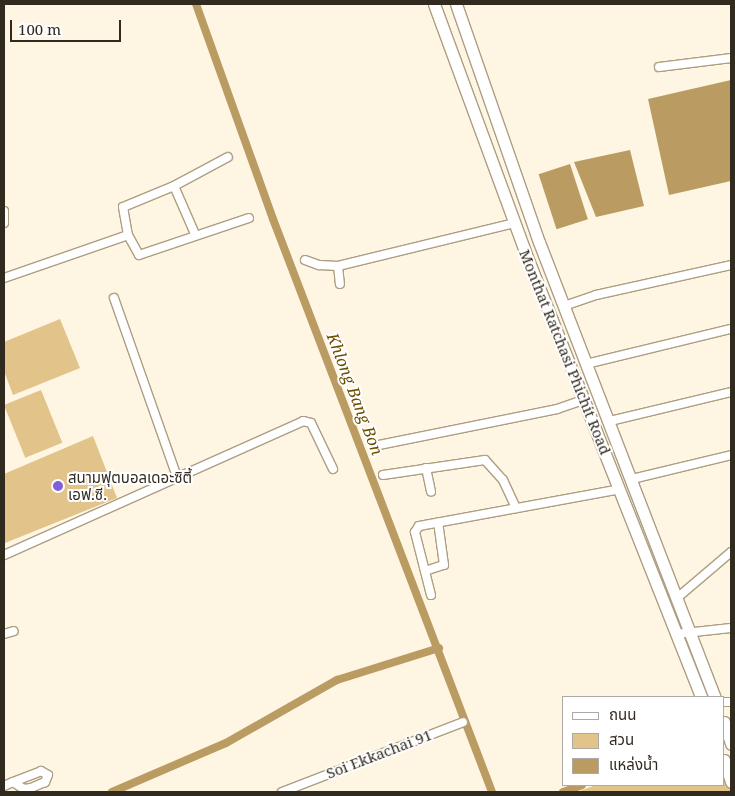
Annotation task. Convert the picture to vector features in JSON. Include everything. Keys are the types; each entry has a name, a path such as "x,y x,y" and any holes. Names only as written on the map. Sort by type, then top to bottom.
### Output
{"street":[{"name":"Monthat Ratchasi Phichit Road","path":"434,4 514,223 701,696"},
{"name":"Monthat Ratchasi Phichit Road","path":"456,4 564,306 715,696"},
{"path":"659,67 731,58"},
{"path":"228,157 174,186 124,204 122,210 128,235 137,254 142,255 195,234 208,234 249,218"},
{"path":"174,186 195,234"},
{"path":"4,211 4,223"},
{"path":"305,260 319,265 338,266 514,223"},
{"path":"5,278 128,235"},
{"path":"564,306 596,295 731,265"},
{"path":"338,266 340,284"},
{"path":"114,298 177,477"},
{"path":"586,364 731,329"},
{"path":"610,421 731,392"},
{"path":"379,445 557,409 584,400"},
{"path":"4,555 307,421 314,428 332,468"},
{"path":"632,479 731,455"},
{"path":"383,476 484,460 503,480 516,508"},
{"path":"426,468 431,491"},
{"path":"431,595 415,532 419,526 620,489"},
{"path":"425,571 444,565 438,522"},
{"path":"677,598 731,552"},
{"path":"676,634 731,628"},
{"path":"4,634 14,631"},
{"name":"Soi Ekkachai 91","path":"282,792 462,722"},
{"path":"725,728 728,744"},
{"path":"725,763 731,780"},
{"path":"4,786 13,782 41,771 48,775 47,780 31,788 24,788 13,782"}],"green space":[{"path":"60,319 80,368 13,395 4,371 4,342"},
{"path":"41,390 62,443 25,458 4,405"},
{"name":"สนามฟุตบอลเดอะซิตี้ เอฟ.ซี.","path":"93,436 117,498 5,543 4,474"},
{"path":"725,772 731,792 577,792 593,786 725,786"}],"water":[{"path":"731,80 731,181 669,195 648,99"},
{"path":"630,150 644,206 596,217 574,162"},
{"path":"570,164 588,219 557,229 539,174"}],"waterway":[{"name":"Khlong Bang Bon","path":"196,4 273,219 492,792"},
{"path":"112,792 226,743 337,680 439,648"},
{"path":"563,792 579,786"}],"place":[{"name":"สนามฟุตบอลเดอะซิตี้ เอฟ.ซี.","path":"58,486"}]}
